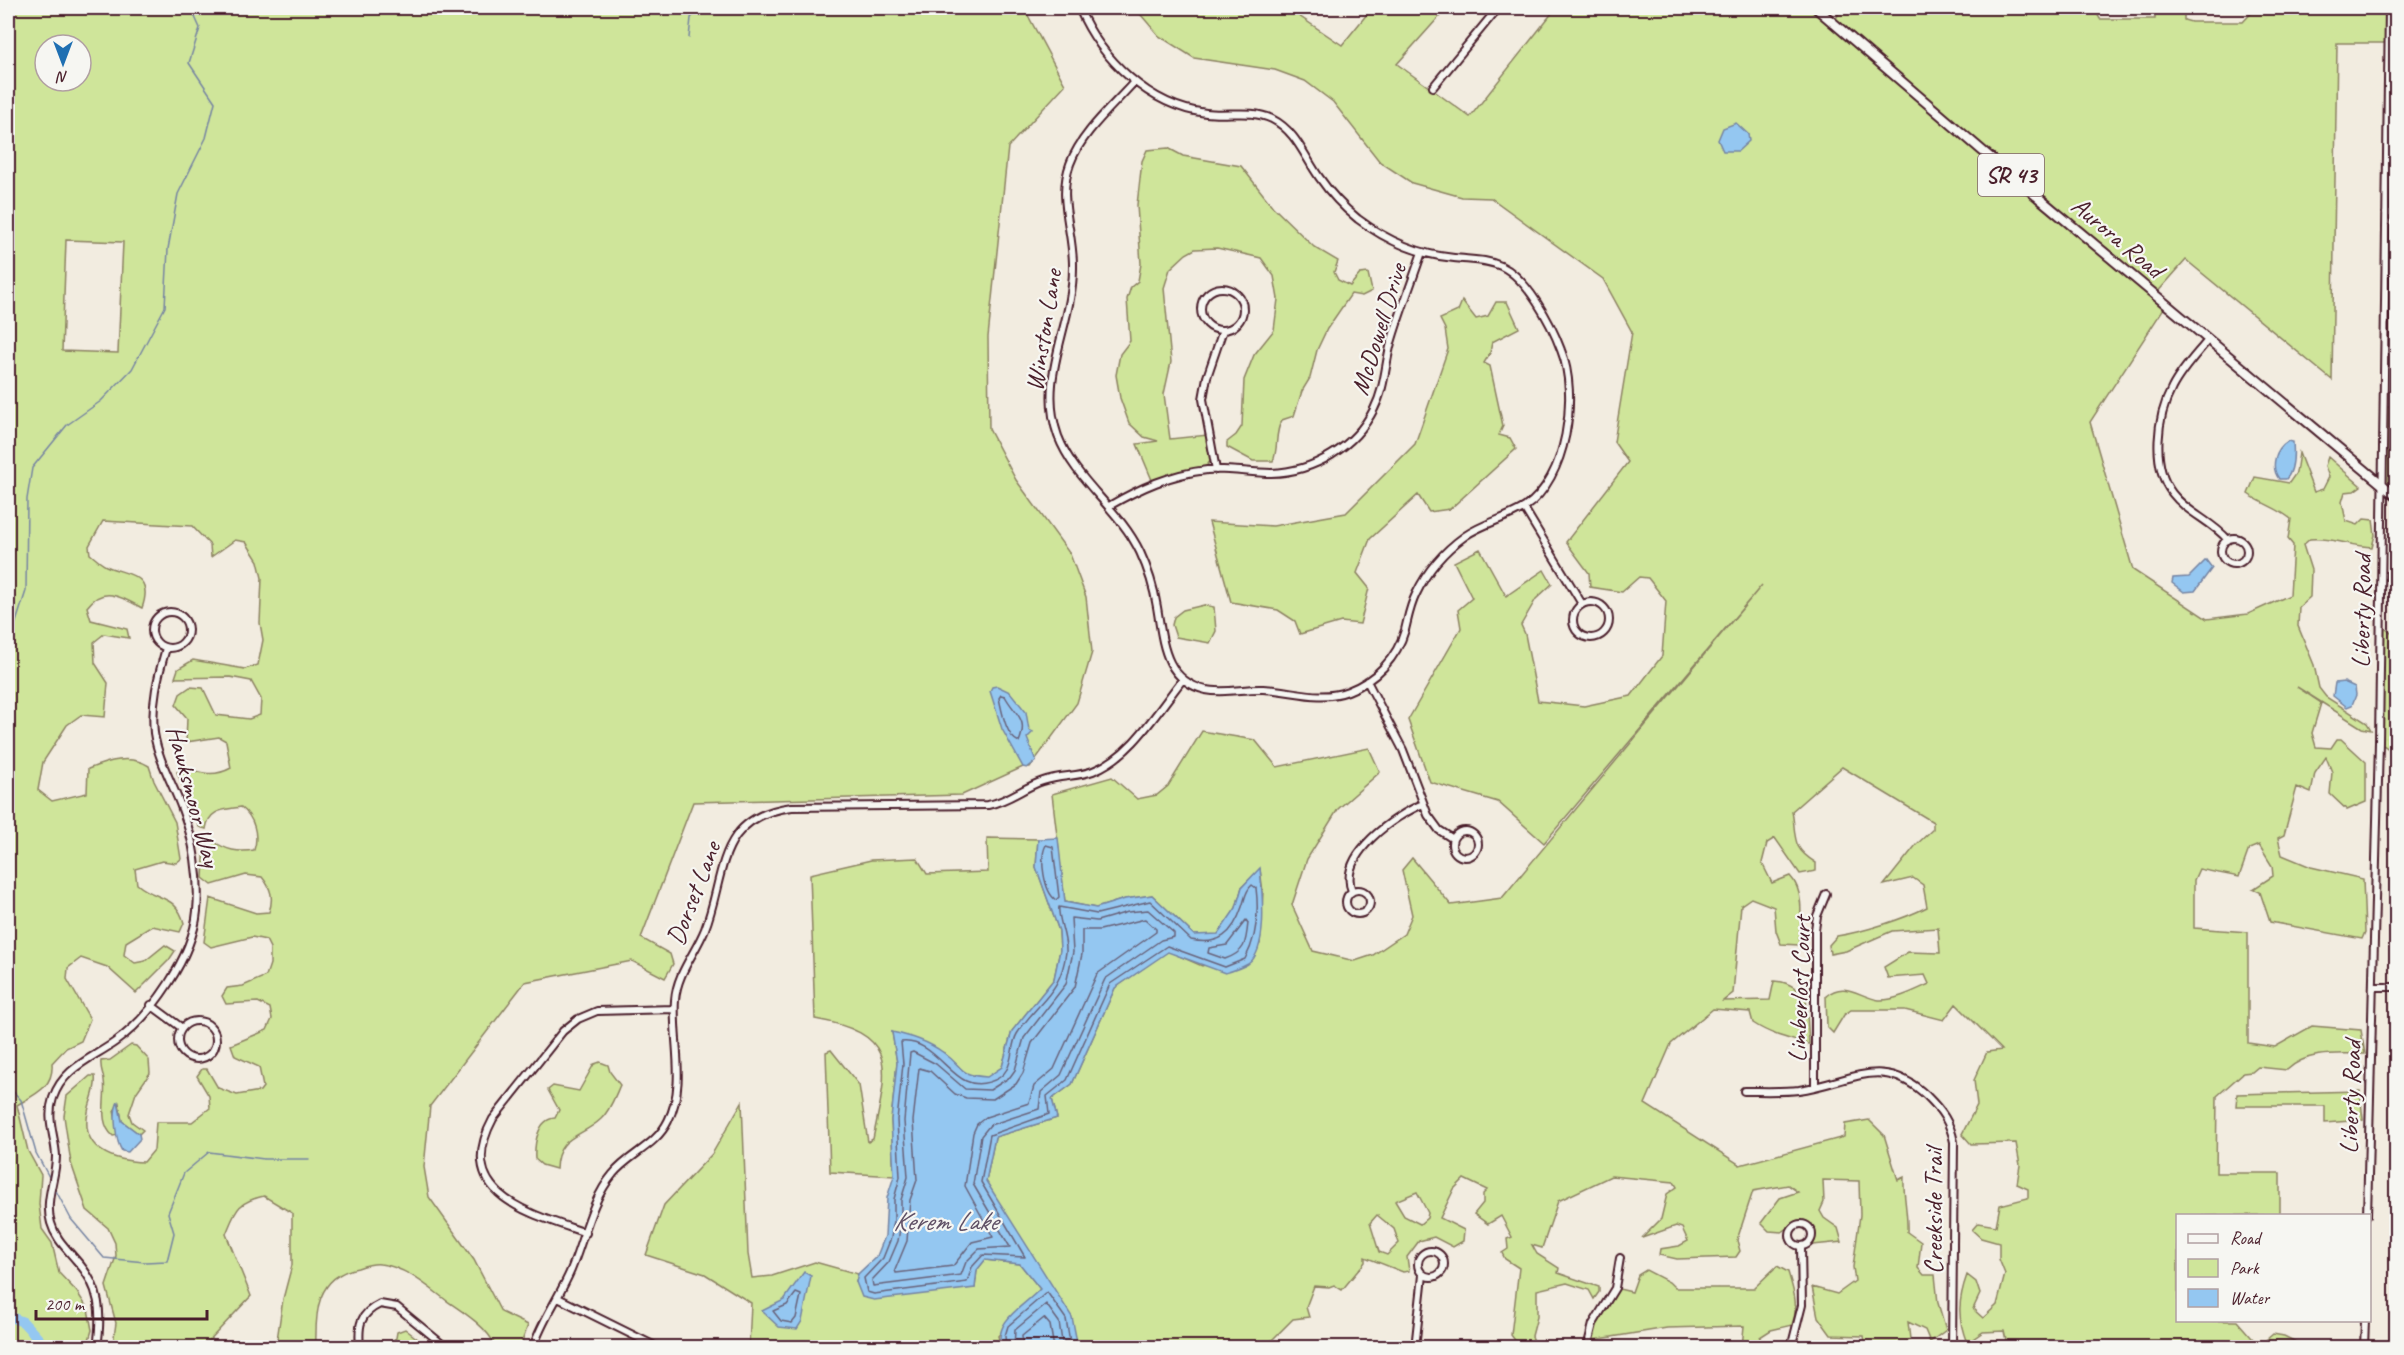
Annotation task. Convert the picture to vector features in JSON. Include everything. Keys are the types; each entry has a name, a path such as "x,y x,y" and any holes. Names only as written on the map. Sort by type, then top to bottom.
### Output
{"main road":[{"name":"Aurora Road","path":"1816,8 2208,340 2397,496"}],"street":[{"path":"1079,8 1093,34 1134,82 1155,96 1180,107 1216,114 1258,114 1279,123 1296,140 1322,182 1351,213 1385,236 1422,252 1488,261 1514,274 1527,289 1561,349 1569,393 1560,456 1547,486 1524,508 1474,530 1438,561 1413,598 1403,636 1396,651 1382,670 1347,691 1316,696 1271,689 1215,691 1201,688 1183,679"},
{"path":"1433,87 1498,8"},
{"path":"2389,8 2397,9"},
{"name":"Liberty Road","path":"2367,1214 2373,987 2389,8"},
{"name":"Winston Lane","path":"1134,82 1082,141 1069,166 1064,204 1073,248 1072,290 1050,382 1053,418 1069,459 1109,506 1142,556 1155,595 1162,647 1172,667 1183,679"},
{"path":"2386,213 2397,213"},
{"name":"McDowell Drive","path":"1109,506 1152,483 1216,470 1273,473 1299,469 1324,459 1356,435 1373,412 1380,397 1390,345 1422,252"},
{"path":"1216,470 1203,399 1207,377 1222,330 1240,321 1243,309 1234,292 1222,288 1205,297 1202,309 1206,322 1222,330"},
{"path":"2208,340 2171,390 2162,423 2158,454 2164,482 2171,493 2197,516 2217,528 2228,540 2241,540 2246,546 2247,553 2242,561 2231,564 2225,560 2222,551 2228,540"},
{"path":"1524,508 1582,604"},
{"path":"1594,602 1608,613 1608,625 1601,634 1585,636 1576,629 1575,613 1582,604 1594,602"},
{"path":"172,612 187,621 188,633 183,644 166,648 155,641 152,630 160,614 172,612"},
{"name":"Hawksmoor Way","path":"97,1347 101,1314 98,1295 87,1272 56,1236 50,1220 48,1198 56,1157 50,1109 56,1090 67,1074 125,1034 150,1005 190,948 197,912 197,887 190,837 154,735 155,688 166,648"},
{"name":"Dorset Lane","path":"533,1347 558,1298 586,1233 599,1195 613,1174 661,1133 672,1111 677,1089 674,1009 679,977 707,923 725,854 736,836 753,820 774,810 792,807 988,805 1004,801 1034,784 1086,773 1115,760 1183,679"},
{"path":"1367,681 1403,750 1423,804 1436,826 1453,839 1454,851 1460,856 1472,855 1477,849 1477,840 1467,832 1459,833 1453,839"},
{"path":"1352,891 1360,890 1369,897 1368,908 1363,913 1351,912 1346,905 1347,897 1352,891 1351,875 1366,845 1386,824 1423,804"},
{"name":"Limberlost Court","path":"1815,1087 1815,930 1817,916 1826,894"},
{"path":"2373,987 2397,987"},
{"path":"150,1005 182,1028"},
{"path":"586,1233 517,1208 500,1197 489,1181 483,1165 482,1147 487,1130 493,1119 571,1024 597,1011 674,1009"},
{"path":"193,1022 211,1026 216,1037 214,1050 199,1059 187,1056 178,1040 182,1028 193,1022"},
{"name":"Creekside Trail","path":"1743,1091 1790,1091 1815,1087 1865,1073 1883,1072 1914,1084 1949,1121 1954,1142 1952,1347"},
{"path":"1791,1347 1802,1305 1801,1247"},
{"path":"1415,1347 1424,1275 1418,1265 1419,1257 1426,1252 1438,1253 1443,1259 1442,1271 1432,1277 1424,1275"},
{"path":"1587,1347 1593,1324 1615,1288 1620,1258"},
{"path":"558,1298 659,1347"},
{"path":"360,1347 359,1324 364,1314 380,1304 389,1304 397,1307 447,1347"},
{"path":"2364,1347 2365,1322"}],"green space":[{"path":"8,8 1024,8 1065,85 1008,147 988,337 989,429 1016,480 1070,554 1086,597 1092,652 1077,703 1030,767 1023,767 962,795 693,802 641,938 670,954 673,964 665,978 632,961 525,982 430,1106 424,1167 429,1197 474,1260 501,1312 528,1325 520,1347 496,1347 488,1333 475,1321 424,1283 399,1269 377,1264 344,1272 326,1288 318,1309 316,1347 276,1347 283,1299 292,1265 292,1213 264,1196 248,1201 239,1208 226,1234 251,1296 202,1348 123,1348 113,1344 116,1323 106,1286 116,1256 115,1243 108,1228 87,1210 71,1163 64,1116 67,1096 90,1076 95,1076 88,1112 89,1136 94,1144 111,1156 144,1162 154,1150 156,1122 192,1122 210,1108 209,1096 197,1076 202,1069 207,1069 218,1088 237,1095 260,1091 263,1087 259,1067 235,1056 231,1045 267,1030 272,1019 270,1008 258,1002 226,1004 222,996 227,988 243,986 266,976 270,964 270,948 266,940 252,937 211,947 204,942 210,898 256,913 269,912 271,898 268,885 262,877 246,875 212,885 203,878 205,841 213,841 232,850 254,850 256,838 254,827 249,816 241,807 218,812 210,818 206,829 199,827 177,772 184,767 208,774 219,773 231,768 226,741 219,737 186,742 187,718 176,705 180,694 190,687 203,688 216,715 249,719 260,715 261,699 251,681 230,677 175,678 178,669 193,660 245,669 258,665 263,640 260,623 262,578 258,561 246,542 235,540 211,557 210,545 192,526 103,521 89,546 90,554 106,566 136,577 145,588 145,596 142,608 113,595 100,596 87,607 91,620 127,629 129,638 104,634 94,642 95,663 108,683 105,717 81,715 67,725 43,762 38,790 52,801 87,793 88,769 96,766 111,761 134,760 149,766 175,822 181,859 176,863 162,861 135,869 137,884 171,902 181,914 184,923 180,932 152,926 126,942 124,955 135,963 145,961 165,945 175,951 136,993 107,967 81,958 68,968 67,979 90,1019 81,1041 66,1048 52,1063 52,1071 47,1084 17,1105 28,1151 41,1175 39,1204 42,1229 52,1243 59,1273 77,1292 88,1309 92,1330 87,1347 8,1347","holes":["66,240 123,242 118,353 62,351"]},
{"path":"1135,8 1287,8 1342,45 1372,8 1447,8 1397,64 1470,117 1556,8 1816,8 1859,44 1862,41 1836,19 1841,8 1923,8 1928,13 1976,8 2094,8 2100,19 2155,19 2155,8 2184,8 2184,20 2191,22 2243,22 2256,8 2389,8 2388,43 2337,43 2332,380 2186,260 2155,295 2166,305 2090,422 2133,570 2207,619 2248,614 2290,595 2293,545 2288,539 2291,519 2248,494 2255,477 2289,483 2296,473 2299,453 2314,492 2323,489 2329,477 2325,466 2328,457 2361,486 2354,491 2345,492 2342,502 2346,521 2358,525 2364,519 2373,520 2375,535 2372,547 2318,539 2310,539 2303,545 2311,570 2310,597 2299,607 2298,626 2314,665 2319,688 2326,697 2367,723 2371,730 2362,728 2297,687 2321,703 2312,733 2316,747 2331,748 2337,739 2341,739 2366,762 2366,802 2347,810 2330,794 2332,772 2326,757 2315,773 2311,793 2297,787 2284,835 2278,838 2282,855 2311,867 2363,879 2365,932 2362,939 2270,922 2260,892 2253,889 2273,876 2272,866 2259,845 2249,849 2239,877 2199,869 2194,880 2194,928 2248,932 2248,1043 2275,1047 2312,1026 2361,1030 2365,1054 2314,1056 2304,1059 2287,1070 2258,1067 2252,1072 2243,1073 2217,1096 2216,1173 2280,1173 2280,1214 2176,1214 2176,1322 2238,1322 2259,1346 2273,1334 2284,1336 2306,1347 1999,1347 2007,1345 2004,1331 1983,1332 1967,1343 1960,1309 1967,1275 1976,1282 1980,1294 1973,1309 1983,1318 1997,1305 2005,1274 1999,1259 1999,1243 1981,1238 1972,1230 1978,1223 1996,1226 2000,1205 2028,1198 2028,1189 2017,1184 2020,1165 2016,1143 1971,1144 1962,1134 1977,1105 1974,1080 1987,1052 2002,1050 1956,1004 1944,1020 1905,1010 1851,1010 1844,1015 1833,1033 1827,1027 1826,996 1833,991 1846,989 1879,1000 1905,995 1929,984 1925,975 1888,978 1884,967 1908,952 1940,953 1938,928 1892,931 1846,951 1830,954 1829,945 1837,936 1883,924 1927,907 1923,885 1913,878 1884,885 1916,845 1933,829 1933,822 1842,767 1792,811 1798,847 1816,863 1816,871 1800,874 1775,838 1767,843 1762,863 1772,883 1790,876 1795,883 1801,909 1799,945 1781,944 1776,931 1774,907 1751,898 1741,905 1733,993 1723,1001 1770,1000 1774,981 1791,986 1806,997 1809,1044 1767,1031 1753,1023 1750,1012 1713,1009 1671,1044 1645,1104 1740,1165 1844,1137 1845,1124 1869,1120 1884,1135 1898,1180 1904,1177 1907,1232 1921,1242 1918,1268 1924,1275 1935,1275 1938,1303 1946,1330 1930,1342 1925,1330 1908,1322 1910,1339 1906,1343 1865,1343 1864,1336 1831,1335 1818,1317 1812,1287 1837,1294 1855,1281 1853,1267 1860,1215 1859,1181 1823,1180 1824,1202 1820,1211 1824,1218 1838,1228 1842,1242 1813,1245 1812,1224 1797,1222 1782,1232 1769,1231 1761,1223 1780,1198 1798,1192 1788,1185 1753,1191 1737,1240 1740,1251 1736,1257 1677,1259 1659,1255 1660,1249 1679,1246 1688,1241 1682,1228 1676,1226 1642,1238 1661,1219 1667,1194 1677,1187 1674,1182 1611,1176 1558,1201 1542,1248 1532,1245 1537,1254 1559,1268 1558,1273 1599,1287 1599,1292 1594,1299 1589,1290 1567,1283 1537,1290 1537,1317 1532,1336 1536,1347 1520,1347 1511,1335 1519,1268 1505,1259 1502,1253 1508,1249 1507,1239 1512,1237 1501,1216 1488,1224 1474,1214 1483,1203 1483,1194 1487,1190 1464,1179 1454,1189 1440,1218 1464,1230 1463,1241 1453,1247 1434,1237 1419,1241 1407,1257 1409,1271 1403,1272 1365,1257 1365,1262 1342,1290 1334,1285 1314,1286 1306,1307 1309,1317 1293,1319 1265,1347 1078,1347 986,1181 995,1137 1057,1118 1052,1099 1072,1084 1115,988 1168,951 1202,966 1260,944 1263,892 1260,869 1242,887 1236,908 1218,935 1194,935 1152,895 1125,899 1096,908 1065,902 1052,794 1112,777 1137,799 1157,795 1168,786 1202,731 1255,740 1277,767 1369,748 1380,772 1338,809 1307,859 1292,905 1313,951 1355,961 1373,955 1404,934 1412,915 1402,870 1412,858 1451,905 1502,898 1762,585 1544,843 1498,802 1430,782 1408,720 1461,628 1458,610 1472,598 1454,562 1480,549 1506,596 1544,570 1552,584 1536,599 1521,625 1525,634 1538,701 1584,706 1631,696 1662,656 1666,601 1648,578 1639,577 1622,592 1590,587 1589,573 1566,542 1628,462 1614,442 1632,332 1603,279 1491,198 1462,197 1412,183 1380,162 1333,102 1305,81 1275,70 1194,58 1159,36","holes":["1417,1192 1428,1213 1427,1218 1420,1224 1404,1216 1395,1201","1377,1215 1394,1229 1399,1243 1387,1255 1379,1252 1370,1223"]},
{"path":"1168,148 1183,156 1241,166 1273,207 1314,247 1338,261 1334,272 1338,280 1350,286 1360,274 1368,273 1372,291 1362,296 1351,294 1327,329 1317,350 1310,378 1302,391 1294,416 1282,420 1273,461 1253,461 1227,447 1227,442 1242,426 1244,380 1254,355 1274,330 1278,299 1274,276 1261,258 1217,248 1195,249 1186,254 1170,269 1164,288 1171,362 1164,394 1170,439 1208,435 1211,460 1205,468 1152,480 1137,444 1158,441 1144,437 1129,423 1120,398 1116,375 1120,354 1130,341 1127,299 1131,287 1138,281 1141,264 1137,205 1142,161 1147,150"},
{"path":"1462,301 1476,319 1488,316 1496,302 1507,302 1519,328 1492,342 1490,353 1484,363 1490,366 1503,426 1499,435 1510,438 1516,449 1450,509 1429,512 1418,495 1370,539 1357,573 1369,588 1360,624 1341,622 1300,634 1295,621 1278,610 1231,602 1209,522 1273,526 1346,513 1415,444 1448,349 1445,329 1440,319 1458,311"},
{"path":"2383,406 2396,406 2396,496 2382,484"},
{"path":"1204,605 1214,607 1216,631 1210,643 1176,637 1172,625 1174,617 1183,610"},
{"path":"2380,624 2396,637 2396,754 2379,742"},
{"path":"987,838 1038,839 1036,867 1059,931 1060,950 1054,979 1012,1031 1002,1067 987,1078 968,1076 944,1053 892,1032 897,1063 891,1120 894,1176 830,1172 826,1052 831,1050 859,1085 868,1142 873,1139 882,1093 882,1058 875,1045 862,1034 843,1026 815,1019 810,874 871,860 917,858 927,874 988,872"},
{"path":"131,1045 136,1046 149,1060 150,1073 136,1093 129,1114 132,1122 143,1130 139,1134 122,1121 119,1103 114,1111 119,1135 113,1136 105,1124 105,1087 101,1061 110,1060"},
{"path":"600,1062 608,1065 610,1072 620,1085 610,1108 593,1125 565,1143 557,1158 556,1169 542,1165 535,1159 538,1133 549,1119 555,1118 559,1110 548,1090 553,1086 579,1091 594,1064"},
{"path":"2360,1091 2363,1120 2325,1123 2325,1106 2236,1106 2237,1094"},
{"path":"742,1102 748,1254 752,1278 772,1276 815,1262 858,1274 856,1282 952,1289 975,1288 977,1270 985,1260 1020,1264 1040,1289 998,1336 1001,1347 749,1347 751,1303 705,1274 646,1255 664,1205 712,1154"},
{"path":"1777,1266 1788,1272 1795,1299 1794,1318 1792,1325 1771,1330 1760,1337 1757,1347 1742,1347 1744,1326 1667,1328 1587,1341 1615,1288 1632,1292 1638,1275 1646,1270 1669,1282 1675,1288 1754,1288"},
{"path":"405,1329 428,1347 384,1347 396,1338 397,1332"}],"water":[{"path":"1736,123 1748,134 1749,141 1738,151 1723,151 1718,140 1723,128"},
{"path":"2288,441 2293,442 2292,467 2286,479 2279,479 2274,464 2275,458"},
{"path":"2206,560 2212,568 2195,591 2184,592 2172,583 2173,578 2189,577"},
{"path":"2344,682 2355,687 2356,695 2352,705 2347,707 2333,696 2335,683"},
{"path":"997,686 1010,692 1026,712 1029,730 1033,732 1027,738 1036,761 1027,768 1023,767 1002,729 990,691 992,687"},
{"name":"Kerem Lake","path":"1058,838 1065,902 1096,908 1125,899 1152,895 1194,935 1218,934 1236,908 1242,887 1260,868 1263,904 1262,933 1255,957 1248,964 1236,969 1225,973 1168,952 1115,988 1072,1084 1052,1099 1057,1118 995,1137 986,1181 1072,1317 1078,1347 1001,1347 1000,1337 1006,1322 1040,1289 1020,1264 985,1260 977,1270 975,1288 874,1300 862,1297 856,1282 858,1274 877,1256 885,1236 887,1198 894,1176 891,1120 897,1063 892,1032 932,1045 971,1075 987,1077 1002,1067 1012,1031 1054,979 1060,950 1059,931 1036,867 1038,839"},
{"path":"118,1102 122,1121 139,1134 140,1139 128,1152 122,1151 117,1134 115,1113"},
{"path":"804,1272 811,1276 802,1321 797,1329 779,1327 762,1311 784,1300"}],"waterway":[{"path":"8,647 26,591 27,499 32,468 67,425 101,401 132,369 165,307 168,249 178,194 206,138 215,102 189,63 200,28 191,8"},
{"path":"689,38 691,18 699,8"},
{"path":"8,1086 21,1100 36,1153 49,1177"},
{"path":"54,1187 71,1219 104,1258 145,1262 167,1261 174,1233 168,1213 184,1173 209,1152 264,1159 309,1159"},
{"path":"8,1316 23,1322 47,1348"}]}
